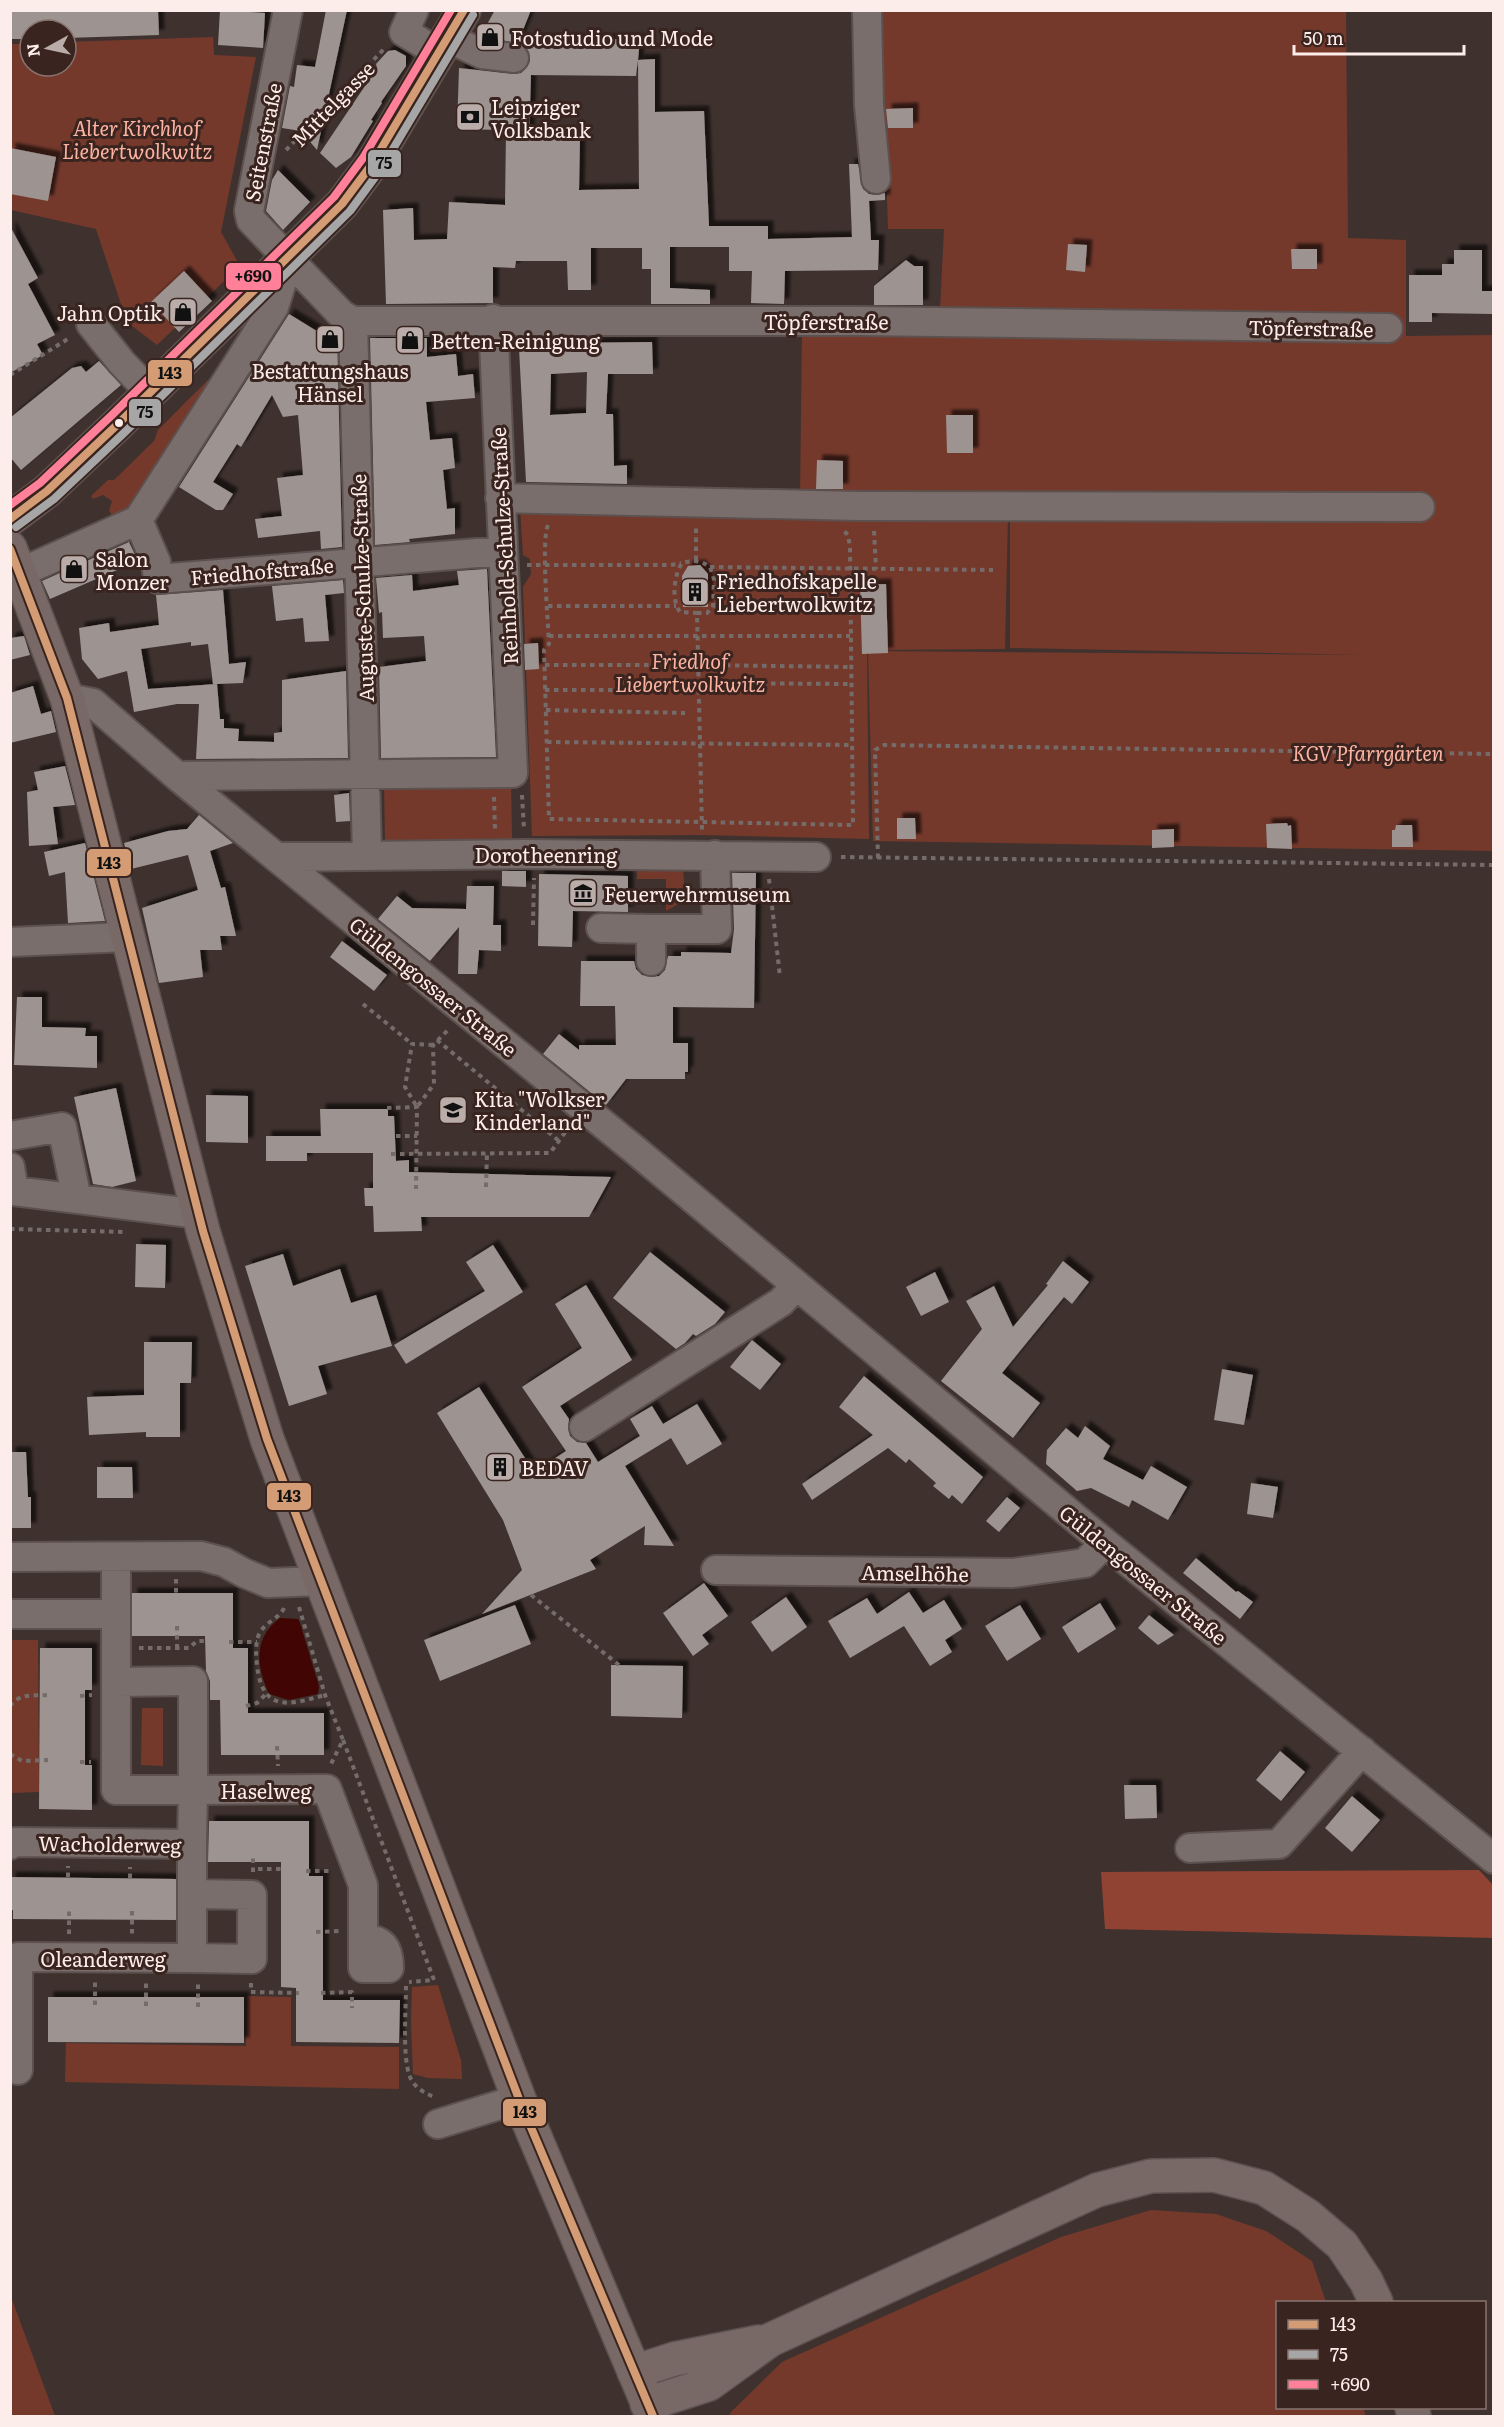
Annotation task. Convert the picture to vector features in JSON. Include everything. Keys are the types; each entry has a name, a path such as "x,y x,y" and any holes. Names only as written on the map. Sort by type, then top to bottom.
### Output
{"main road":[{"path":"10,519 58,481 151,393 289,259 348,196 372,164 450,34"},
{"path":"23,557 67,698 199,1214 267,1439 300,1588 650,2410 709,2384 770,2340 1097,2190 1151,2176 1214,2175 1264,2188 1308,2216 1342,2245 1366,2281 1376,2301"},
{"path":"634,2372 674,2359 770,2340"},
{"path":"697,2416 709,2384"}],"street":[{"name":"Seitenstraße","path":"288,10 249,211 251,220 289,259"},
{"path":"867,10 868,105 876,179"},
{"path":"409,21 450,34 482,54 514,58"},
{"path":"23,557 138,520 274,307 289,259 342,315 353,321"},
{"name":"Töpferstraße","path":"353,321 493,319 858,321 1388,328"},
{"name":"Reinhold-Schulze-Straße","path":"493,319 502,551 503,773"},
{"name":"Auguste-Schulze-Straße","path":"353,321 367,854"},
{"path":"91,324 122,363 151,393"},
{"path":"500,498 858,506 1420,507"},
{"name":"Friedhofstraße","path":"138,520 156,562 158,579 502,551"},
{"name":"Güldengossaer Straße","path":"67,698 93,703 177,776 635,1149 1105,1543 1494,1859"},
{"path":"177,776 503,773"},
{"name":"Dorotheenring","path":"276,857 367,854 816,857"},
{"path":"600,928 717,929 708,855"},
{"path":"651,929 651,961"},
{"path":"10,942 127,938"},
{"path":"10,1136 62,1127 77,1199"},
{"path":"10,1167 14,1191 199,1214"},
{"path":"584,1427 781,1302 796,1286"},
{"name":"Amselhöhe","path":"716,1570 1013,1573 1085,1563 1105,1543"},
{"path":"10,1557 201,1556 224,1562 268,1583 300,1588"},
{"path":"116,1557 116,1790 193,1790"},
{"path":"10,1614 116,1614"},
{"name":"Wacholderweg","path":"10,1845 14,1842 192,1844 193,1681 116,1682"},
{"path":"1190,1848 1279,1844 1362,1751"},
{"name":"Haselweg","path":"193,1790 327,1789 363,1885 363,1939"},
{"name":"Oleanderweg","path":"192,1844 192,1958"},
{"path":"192,1894 252,1895 252,1959"},
{"name":"Oleanderweg","path":"23,2070 18,1958 252,1959"},
{"path":"439,2112 519,2099"}],"path":[{"name":"Mittelgasse","path":"257,169 272,165 409,21"},
{"path":"10,375 44,356 91,324"},
{"path":"552,522 547,526 549,644 544,650 549,819 853,825 848,535 842,529 834,527"},
{"path":"685,524 708,524"},
{"path":"696,524 696,560"},
{"path":"531,565 671,565 696,560 710,567 993,570"},
{"path":"682,563 676,572 676,606 680,612 707,613 713,607 714,579 710,567"},
{"path":"548,606 676,606"},
{"path":"697,613 702,821 708,855"},
{"path":"549,636 850,636"},
{"path":"545,665 660,665"},
{"path":"699,665 850,667"},
{"path":"699,682 851,684"},
{"path":"545,690 699,690"},
{"path":"546,710 685,713"},
{"path":"547,742 852,745"},
{"path":"878,858 875,750 884,746 1494,754"},
{"path":"495,854 503,773 521,773 530,854 533,925"},
{"path":"766,856 780,977"},
{"path":"816,857 1494,865"},
{"path":"363,1004 412,1044 435,1043 559,1141"},
{"path":"417,1107 434,1084 435,1043 451,1026"},
{"path":"412,1044 405,1087 417,1107 416,1190"},
{"path":"387,1108 417,1107"},
{"path":"391,1154 550,1153 570,1126"},
{"path":"396,1136 417,1136"},
{"path":"486,1187 487,1153"},
{"path":"10,1229 126,1233"},
{"path":"300,1588 282,1612 263,1627 256,1642 258,1674 265,1695 272,1700 287,1702 325,1695"},
{"path":"300,1588 325,1695 434,1980 406,1982 407,2052 410,2078 439,2112"},
{"path":"531,1595 620,1665"},
{"path":"177,1626 177,1648"},
{"path":"116,1648 189,1648 197,1641 208,1641"},
{"path":"229,1642 256,1642"},
{"path":"10,1706 16,1699 26,1696 47,1695"},
{"path":"246,1706 257,1702 265,1695"},
{"path":"327,1789 327,1773 343,1740"},
{"path":"277,1746 278,1773"},
{"path":"10,1754 22,1761 48,1760"},
{"path":"80,1762 85,1762"},
{"path":"253,1869 284,1869"},
{"path":"252,1959 251,1992 299,1993"},
{"path":"321,1993 352,1992 352,2008"}],"green space":[{"name":"KGV Pfarrgärten","path":"881,11 1346,11 1348,238 1406,240 1406,336 1493,335 1493,851 873,841 868,651 1368,655 1010,648 1010,504 800,499 802,331 939,331 944,229 888,229"},
{"name":"Alter Kirchhof Liebertwolkwitz","path":"213,37 214,55 256,57 221,232 240,266 157,345 127,322 96,229 11,210 10,44 18,44 18,78 78,78 78,42"},
{"path":"212,376 217,380 154,476 126,509 114,518 109,511 112,501 103,495 93,499 91,496 108,480 114,480 154,441 158,430"},
{"name":"Friedhof Liebertwolkwitz","path":"520,506 1008,514 1005,649 867,650 869,839 702,835 532,836 523,587 531,574 530,559 523,555"},
{"path":"511,780 512,839 385,841 384,782"},
{"path":"637,868 683,869 685,895 678,904 666,911 666,879 637,879"},
{"path":"10,1640 38,1640 39,1792 11,1793"},
{"path":"142,1708 163,1708 163,1766 141,1765"},
{"path":"438,1985 461,2060 462,2079 428,2078 413,2074 412,1987"},
{"path":"247,1996 291,1997 291,2046 399,2047 399,2089 65,2082 66,2043 246,2046"},
{"path":"1151,2210 1216,2214 1266,2231 1312,2261 1326,2301 1276,2301 1276,2409 1363,2409 1366,2416 729,2416 782,2362 1061,2237"},
{"path":"11,2297 55,2416 11,2416"}],"shaded area":[{"path":"280,1618 298,1619 300,1623 319,1686 318,1694 289,1700 269,1694 261,1673 261,1643 271,1626"},
{"path":"1479,1870 1493,1885 1493,1938 1105,1929 1101,1872"}],"building":[{"path":"10,10 158,10 159,35 78,38 78,18 18,18 18,39 10,39"},
{"path":"220,10 265,13 263,48 218,45"},
{"path":"326,10 347,10 317,150 301,131 282,128 290,86 294,87 297,65 315,67"},
{"path":"495,10 531,10 519,40 640,39 638,60 655,59 655,112 704,111 709,226 768,226 768,239 852,237 849,164 858,164 863,189 869,194 885,193 885,200 869,201 871,240 879,240 878,270 785,271 784,304 751,303 752,271 729,271 729,247 670,247 670,288 710,290 710,304 651,304 651,269 642,269 642,248 591,248 591,290 568,290 567,261 516,261 515,268 493,267 493,303 386,304 383,210 413,208 414,240 447,239 449,202 505,205 506,130 457,129 459,68 521,73 530,61 529,52 523,45 481,35","holes":["638,60 639,189 579,190 580,139 529,139 531,75 636,76"]},
{"path":"395,50 406,56 406,66 381,102 371,120 373,121 351,157 336,168 320,153 377,68 376,64 388,51"},
{"path":"913,108 913,128 888,128 886,109"},
{"path":"10,148 56,157 48,201 10,194"},
{"path":"278,170 310,202 283,230 266,211 272,180"},
{"path":"10,226 38,278 28,284 55,335 37,344 43,355 10,373"},
{"path":"1068,244 1087,245 1085,272 1066,270"},
{"path":"1291,249 1317,249 1317,269 1292,269"},
{"path":"1454,250 1482,250 1482,291 1494,291 1493,314 1432,313 1432,322 1409,322 1409,275 1442,275 1442,264 1454,264"},
{"path":"906,260 914,266 923,266 923,305 874,305 874,286"},
{"path":"184,271 212,301 179,332 151,302"},
{"path":"289,314 320,333 337,332 342,547 321,549 320,531 258,538 255,519 282,516 277,478 303,475 298,415 283,417 272,395 241,447 237,444 213,482 233,494 223,510 216,510 179,487"},
{"path":"370,338 427,338 427,357 456,354 458,376 473,374 475,398 426,402 430,440 452,438 455,468 443,470 447,509 455,508 455,534 375,545"},
{"path":"525,340 561,341 561,343 652,342 653,374 608,374 606,414 613,414 614,466 627,465 627,484 526,482 519,348","holes":["587,372 586,413 550,415 551,374"]},
{"path":"99,361 121,385 21,470 10,457 10,418 72,368 81,366 86,372"},
{"path":"946,415 973,415 973,453 947,453"},
{"path":"817,460 843,461 843,489 816,489"},
{"path":"129,542 138,561 50,599 42,581"},
{"name":"Friedhofskapelle Liebertwolkwitz","path":"700,565 708,574 708,607 683,607 682,576 688,566"},
{"path":"487,569 496,757 381,758 379,667 426,661 424,636 383,638 382,612 379,613 376,578 412,575 413,591 459,585 457,571"},
{"path":"343,580 344,593 325,595 329,641 305,642 303,618 276,621 272,586"},
{"path":"886,584 888,653 862,654 860,585"},
{"path":"223,590 229,664 246,662 243,683 217,684 220,719 224,719 224,728 239,729 238,741 274,742 274,733 282,732 282,680 346,671 348,758 196,759 199,704 177,704 134,712 127,671 98,679 82,659 79,628 109,623 110,632 159,625 156,595","holes":["191,642 191,646 208,644 213,684 216,684 148,689 141,649"]},
{"path":"24,636 30,655 10,660 10,638"},
{"path":"538,643 539,669 525,670 524,644"},
{"path":"33,686 41,714 51,711 56,732 10,743 10,693"},
{"path":"65,766 75,805 53,807 58,844 29,846 27,792 38,790 34,772"},
{"path":"349,793 350,821 336,822 334,795"},
{"path":"199,815 233,843 210,851 221,888 225,887 236,936 220,936 222,950 200,950 203,977 159,983 142,908 198,890 188,855 131,869 124,843 168,831 187,829"},
{"path":"897,818 915,818 916,839 897,839"},
{"path":"1287,823 1288,826 1291,825 1292,849 1267,848 1266,824"},
{"path":"1396,825 1412,825 1413,847 1392,847 1392,830 1395,830"},
{"path":"1174,829 1174,847 1152,848 1152,830"},
{"path":"85,843 105,921 68,923 65,872 49,876 44,852"},
{"path":"502,871 526,871 526,887 502,886"},
{"path":"732,873 756,873 754,1008 673,1007 673,1043 688,1043 688,1072 685,1072 685,1079 626,1079 606,1105 543,1054 559,1034 579,1050 579,1045 616,1045 615,1006 580,1006 581,961 634,961 636,969 642,975 652,977 659,976 665,970 668,956 681,956 681,952 731,953 734,929"},
{"name":"Feuerwehrmuseum","path":"539,874 628,876 628,912 573,911 572,947 538,946"},
{"path":"467,886 494,886 493,925 501,925 501,951 479,950 477,974 458,974 459,927 430,961 378,919 397,896 412,908 466,909"},
{"path":"342,941 387,975 374,991 330,957"},
{"path":"17,997 42,997 42,1027 86,1028 85,1036 97,1036 97,1068 14,1065"},
{"path":"116,1088 136,1181 112,1187 93,1184 74,1097"},
{"path":"206,1095 248,1096 248,1143 206,1142"},
{"path":"320,1109 388,1109 388,1116 394,1116 396,1161 409,1160 409,1172 611,1177 589,1217 421,1217 422,1231 374,1232 373,1206 365,1206 364,1188 373,1188 373,1153 307,1153 307,1161 266,1161 266,1136 321,1136"},
{"path":"136,1244 166,1245 165,1288 135,1287"},
{"path":"493,1245 523,1292 406,1364 394,1345 485,1291 466,1262"},
{"path":"650,1252 725,1312 715,1324 696,1336 693,1334 676,1349 613,1298"},
{"path":"283,1254 293,1286 340,1269 351,1303 376,1295 392,1346 318,1366 327,1394 289,1406 245,1266"},
{"path":"1063,1261 1089,1282 1072,1304 1064,1297 1002,1373 1040,1403 1013,1438 941,1381 982,1329 966,1301 994,1286 1013,1327 1048,1285 1046,1284"},
{"path":"935,1272 949,1302 921,1316 906,1287"},
{"path":"586,1285 632,1360 560,1406 569,1419 570,1436 577,1442 586,1443 598,1462 640,1436 630,1419 652,1406 663,1424 697,1404 722,1444 687,1465 671,1438 625,1466 674,1546 644,1545 645,1526 590,1560 596,1569 482,1614 522,1570 503,1520 437,1413 479,1387 534,1472 566,1451 522,1387 582,1348 555,1304"},
{"path":"752,1340 781,1364 760,1390 730,1367"},
{"path":"144,1342 192,1342 191,1383 180,1383 180,1437 146,1437 146,1432 89,1435 87,1397 144,1395"},
{"path":"1222,1369 1253,1375 1244,1425 1214,1420"},
{"path":"864,1376 983,1477 962,1504 952,1495 949,1499 933,1486 936,1483 909,1459 906,1463 888,1448 812,1500 802,1484 873,1435 839,1407"},
{"path":"1085,1426 1110,1446 1103,1459 1143,1480 1151,1466 1187,1487 1168,1520 1132,1500 1129,1507 1091,1488 1077,1491 1046,1464 1047,1450 1066,1428 1078,1438"},
{"path":"10,1452 26,1452 28,1497 31,1497 31,1528 10,1528"},
{"path":"97,1467 132,1467 133,1498 97,1498"},
{"path":"1251,1483 1278,1487 1273,1518 1247,1514"},
{"path":"1007,1497 1020,1508 999,1532 986,1521"},
{"path":"1196,1558 1236,1592 1238,1591 1253,1602 1240,1619 1183,1573"},
{"path":"704,1583 728,1616 702,1635 709,1644 693,1656 663,1613"},
{"path":"909,1592 923,1613 944,1600 962,1629 945,1640 952,1652 930,1666 904,1626 850,1658 828,1621 867,1598 877,1614"},
{"path":"132,1593 233,1593 233,1648 248,1648 248,1713 324,1713 324,1755 221,1755 220,1700 210,1700 205,1636 132,1636"},
{"path":"786,1597 807,1627 772,1652 751,1622"},
{"path":"1100,1603 1116,1629 1078,1653 1062,1627"},
{"path":"515,1605 531,1644 440,1681 424,1640"},
{"path":"1020,1605 1041,1639 1007,1661 985,1626"},
{"path":"1149,1615 1174,1635 1158,1645 1138,1628"},
{"path":"40,1648 92,1648 92,1690 85,1690 85,1765 92,1765 92,1810 39,1809"},
{"path":"611,1665 683,1666 682,1718 611,1716"},
{"path":"1280,1751 1305,1772 1281,1801 1256,1780"},
{"path":"1124,1785 1156,1785 1157,1818 1125,1819"},
{"path":"1352,1796 1380,1820 1352,1852 1325,1828"},
{"path":"209,1821 309,1821 309,1876 323,1876 323,2000 400,2000 399,2043 296,2042 296,1988 281,1987 281,1862 208,1862"},
{"path":"10,1877 176,1879 176,1920 13,1919 13,1910 10,1910"},
{"path":"48,1997 244,1997 244,2043 48,2042"}],"transit line":[{"name":"+690","path":"10,505 40,483 112,415 334,197 363,158 451,10"},
{"name":"143","path":"10,519 47,491 119,423 342,204 372,164 464,10"},
{"name":"75","path":"16,527 54,499 126,431 350,211 381,169 473,15"},
{"name":"143","path":"10,549 67,698 203,1231 267,1439 519,2099 653,2416"}],"place":[{"name":"Fotostudio und Mode","path":"490,37"},
{"name":"Leipziger Volksbank","path":"470,117"},
{"name":"Jahn Optik","path":"183,312"},
{"name":"Bestattungshaus Hänsel","path":"330,339"},
{"name":"Betten-Reinigung","path":"410,340"},
{"name":"Salon Monzer","path":"74,569"},
{"name":"Friedhofskapelle Liebertwolkwitz","path":"695,592"},
{"name":"Feuerwehrmuseum","path":"583,893"},
{"name":"Kita \"Wolkser Kinderland\"","path":"453,1110"},
{"name":"BEDAV","path":"500,1467"}]}
